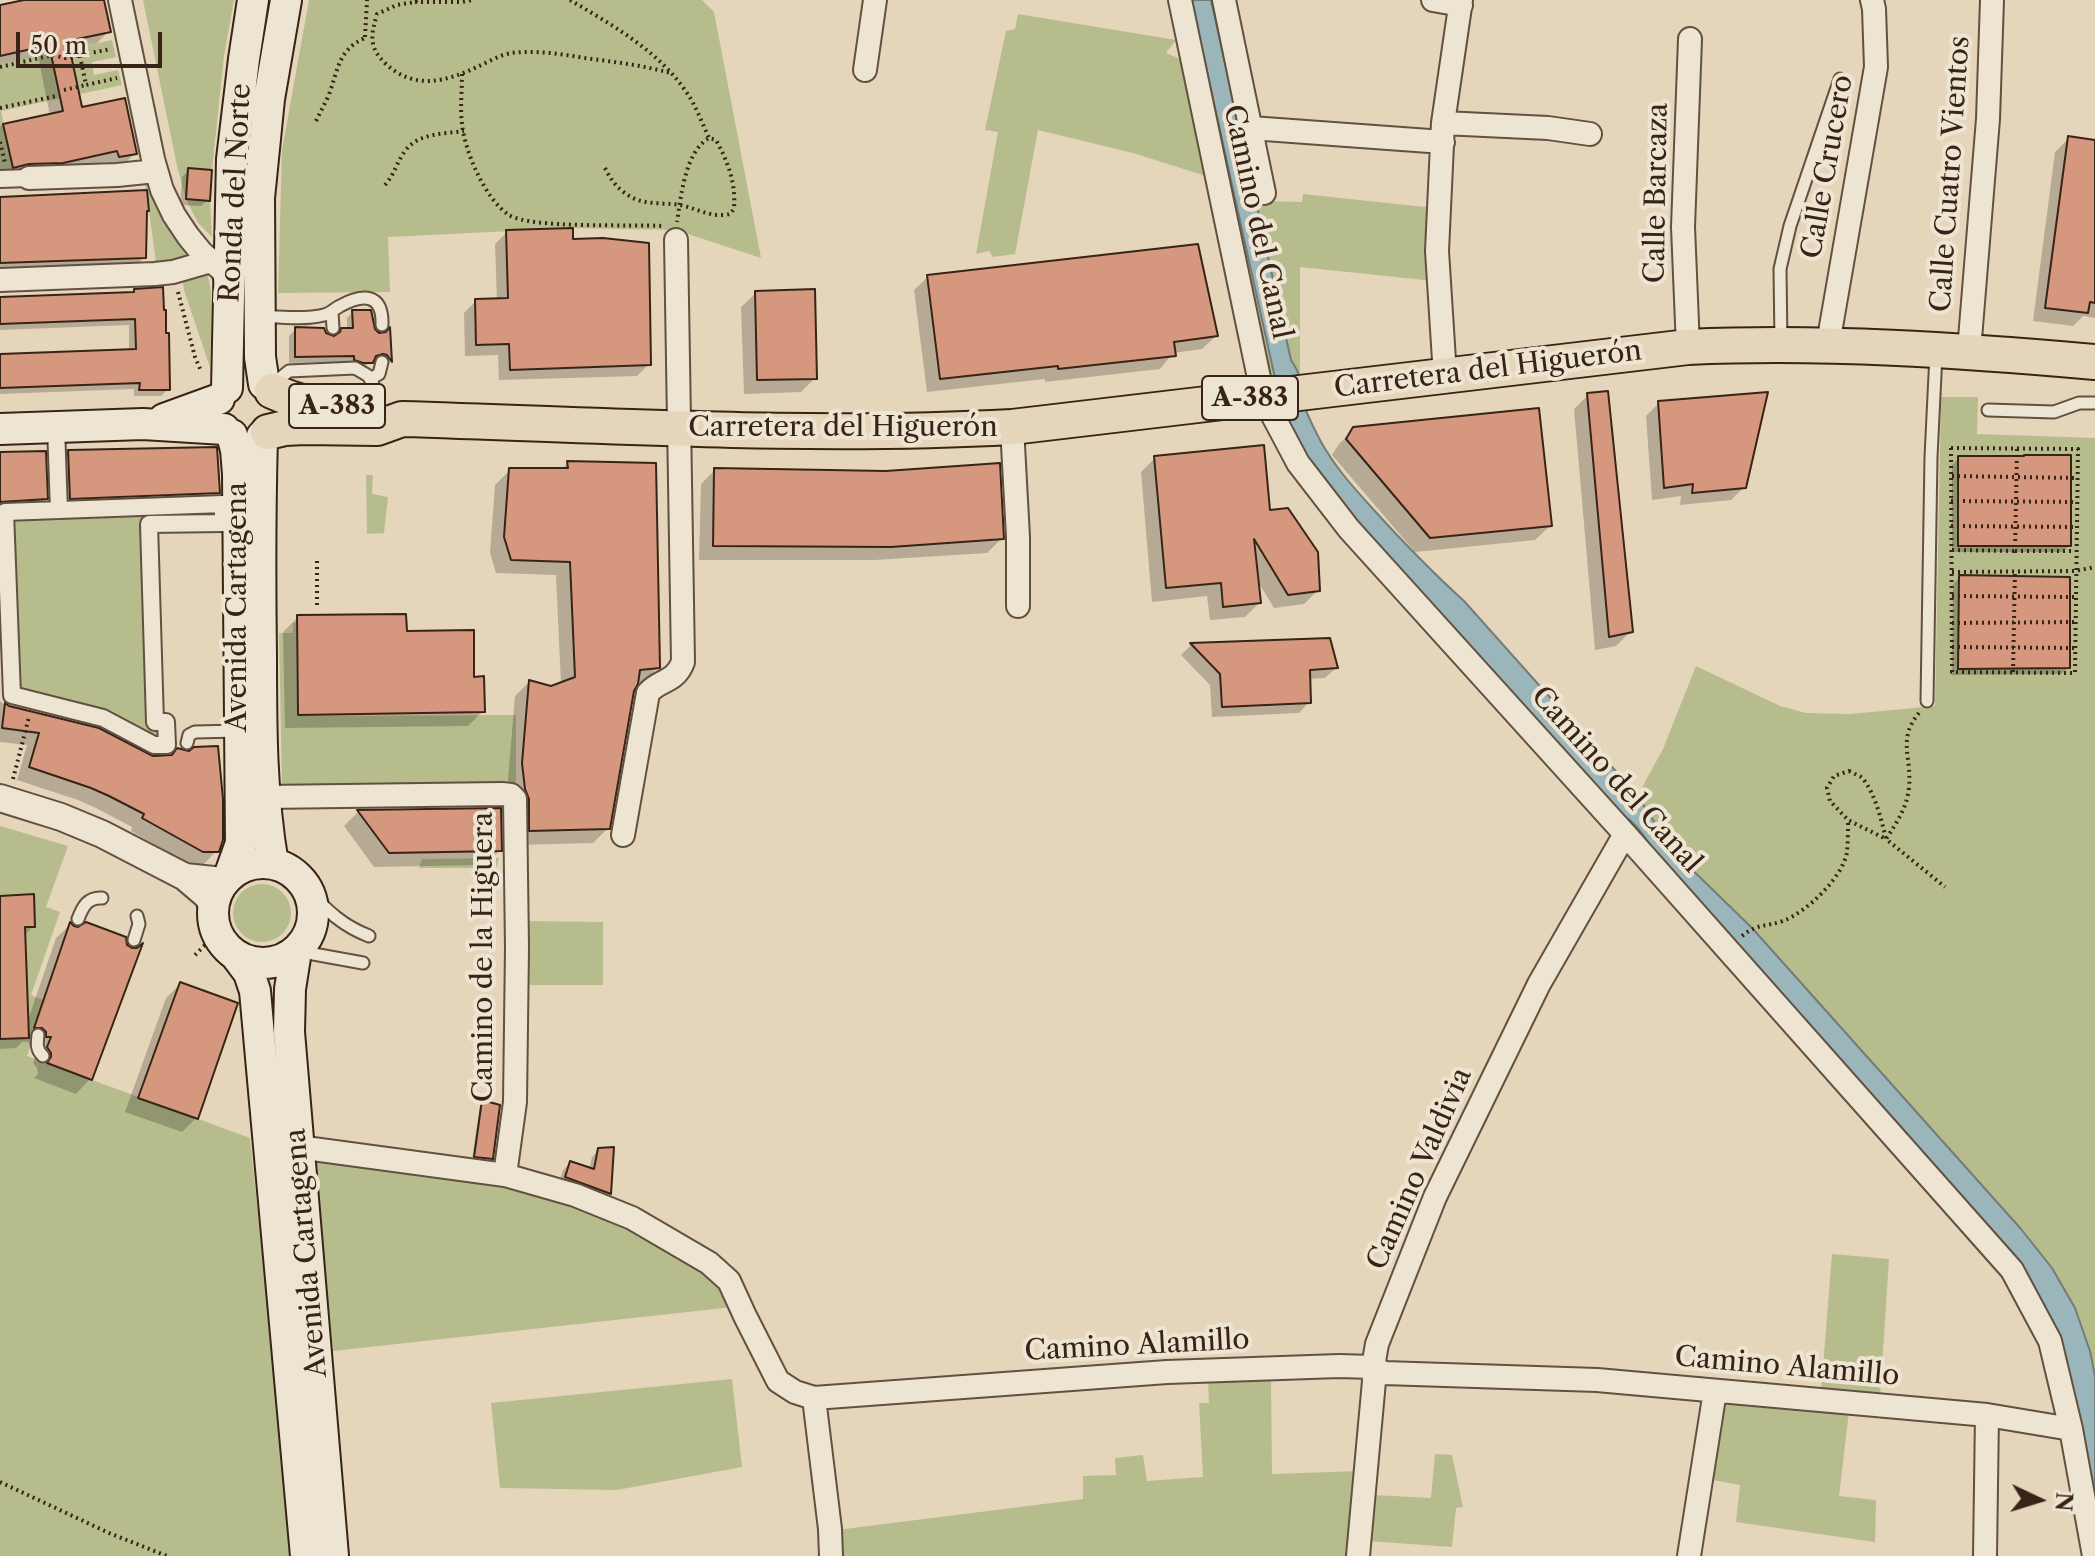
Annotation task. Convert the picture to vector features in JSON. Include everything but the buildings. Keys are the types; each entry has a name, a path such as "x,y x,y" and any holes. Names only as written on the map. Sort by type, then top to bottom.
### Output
{"main road":[{"name":"Ronda del Norte","path":"223,394 230,292 232,159 253,0"},
{"name":"Ronda del Norte","path":"268,387 261,372 259,198 269,99 286,0"},
{"name":"Carretera del Higuerón","path":"383,402 679,429 922,432 1012,427 1688,347 1828,344 1953,350 2095,362"},
{"path":"0,429 143,424 228,432 247,440 265,434 277,416 278,408 268,387 244,379 235,382 223,394 180,414 143,424"},
{"name":"A-383","path":"265,434 285,428 377,428 383,402 312,406 291,400 268,387"},
{"path":"223,394 217,410 219,420 228,432"},
{"name":"Avenida Cartagena","path":"222,887 241,843 238,474 236,450 228,432"},
{"name":"Avenida Cartagena","path":"265,434 260,521 261,743 273,864"},
{"path":"273,864 288,869 309,892 313,908 312,924 306,939 283,960 268,963 252,962 217,950 214,927 222,887 243,866 273,864"},
{"name":"Avenida Cartagena","path":"217,950 249,973 255,991 306,1556"},
{"name":"Avenida Cartagena","path":"296,951 290,989 289,1032 333,1556"}],"street":[{"path":"120,0 156,171 174,215 188,236 223,271 230,292"},
{"path":"865,70 875,0"},
{"name":"Camino del Canal","path":"1180,0 1263,397 1298,463 1349,529 2012,1270 2050,1341 2071,1429 2094,1556"},
{"path":"1433,0 1461,2 1443,133 1437,251 1445,376"},
{"name":"Calle Crucero","path":"1828,344 1876,67 1872,0"},
{"name":"Calle Cuatro Vientos","path":"1953,350 1988,119 1992,0"},
{"path":"1225,4 1264,193"},
{"name":"Calle Barcaza","path":"1688,347 1683,227 1690,39"},
{"path":"1251,128 1443,133 1548,128 1590,134"},
{"path":"0,179 156,171"},
{"path":"623,835 648,693 653,687 673,678 683,662 676,233"},
{"path":"0,280 155,274 211,261"},
{"path":"56,427 59,510"},
{"path":"1012,427 1018,606"},
{"path":"223,504 223,523 149,524 155,722 166,722 167,745 154,745 103,718 12,695 4,614 3,512 59,510 223,504"},
{"name":"Camino de la Higuera","path":"264,797 507,794 515,799 515,1102 505,1175"},
{"path":"4,798 102,834 185,877 222,887"},
{"name":"Camino Valdivia","path":"1358,1556 1377,1344 1435,1197 1539,984 1625,834"},
{"name":"Camino Alamillo","path":"298,1147 505,1175 575,1195 632,1218 709,1263 729,1281 778,1381 795,1392 814,1398 1167,1372 1339,1366 1373,1367 1384,1373 1597,1380 1987,1415 2071,1429"},
{"path":"1689,1556 1715,1391"},
{"path":"814,1398 831,1556"},
{"path":"1985,1556 1987,1415"}],"lane":[{"path":"1781,344 1780,269 1790,226 1840,79"},
{"path":"259,316 322,316 363,297 378,303 382,325"},
{"path":"332,312 333,328"},
{"path":"1927,701 1931,457 1953,350"},
{"path":"382,362 379,374 383,402"},
{"path":"268,387 289,371 334,363 361,370 383,402"},
{"path":"1988,410 2054,412 2079,403 2095,403"},
{"path":"187,743 189,735 195,732 239,731"},
{"path":"309,892 351,929 369,936"},
{"path":"78,919 89,900 102,898"},
{"path":"134,940 139,924 137,916"},
{"path":"296,951 363,963"},
{"path":"38,1034 45,1050"}],"path":[{"path":"365,38 367,0"},
{"path":"472,0 416,1 377,14 372,34 375,53 409,80 432,82 462,74 510,53 547,52 651,67 670,73"},
{"path":"570,0 658,59 687,93 709,138"},
{"path":"365,38 373,43"},
{"path":"316,121 341,58 354,43 365,38"},
{"path":"0,67 53,55 65,58 129,46"},
{"path":"80,56 86,85"},
{"path":"462,74 462,125 475,170 491,197 511,216 542,223 676,233 680,205 682,191 692,156 701,142 709,138 716,140 726,158 734,184 734,209 722,215 680,205 639,201 625,194 605,168"},
{"path":"64,90 135,75"},
{"path":"0,108 56,96"},
{"path":"385,185 406,149 422,137 464,131"},
{"path":"1951,448 2017,449 2078,449 2075,673 1952,672 1951,448"},
{"path":"2015,551 2017,449"},
{"path":"1951,476 2077,478"},
{"path":"1951,501 2077,502"},
{"path":"1951,526 2076,527"},
{"path":"1952,550 2076,551"},
{"path":"317,557 317,605"},
{"path":"1952,572 2075,571 2095,567"},
{"path":"2013,672 2015,571"},
{"path":"1952,596 2075,597"},
{"path":"1952,623 2075,622"},
{"path":"1952,647 2075,648"},
{"path":"4,798 33,700"},
{"path":"1886,839 1904,811 1909,789 1908,729 1927,701"},
{"path":"1886,839 1872,795 1862,778 1849,771 1834,776 1827,788 1830,801 1848,820 1886,839 1945,887"},
{"path":"1752,928 1785,920 1803,910 1826,888 1841,869 1847,853 1848,820"},
{"path":"0,1482 109,1533 167,1556"}],"green space":[{"path":"143,0 234,0 224,56 212,170 189,168 210,201 212,237 198,223 186,199"},
{"path":"309,0 702,0 714,12 761,258 676,230 573,228 388,237 390,292 278,293 282,150"},
{"path":"1185,0 1211,0 1256,201 1302,202 1303,194 1434,208 1434,281 1300,267 1300,374 1268,381 1266,377 1267,361"},
{"path":"1018,14 1176,40 1166,53 1183,60 1209,177 1133,153 1038,130 1015,254 993,257 989,251 976,254 998,132 985,130 1006,31 1015,29"},
{"path":"112,40 116,57 92,62 94,75 118,70 122,85 1,111 14,174 0,173 0,64"},
{"path":"145,181 191,257 156,263"},
{"path":"206,272 212,304 210,367 183,282 187,274"},
{"path":"1941,397 1978,397 1977,434 2095,438 2095,1376 2090,1351 1935,1134 1837,1022 1709,885 1673,851 1638,795 1663,749 1696,666 1780,706 1806,713 1850,714 1935,706"},
{"path":"366,475 373,475 372,494 388,497 384,533 367,534"},
{"path":"223,504 223,523 150,524 155,722 167,745 103,718 12,695 5,513"},
{"path":"293,623 296,623 297,716 516,715 516,787 282,788 279,633 293,633"},
{"path":"0,826 68,846 46,907 60,912 31,995 46,1001 27,1056 250,1138 291,1556 0,1556"},
{"path":"499,858 496,868 419,868 422,859"},
{"path":"262,884 273,886 282,893 289,902 289,924 282,933 273,940 262,942 251,940 242,933 235,924 233,913 235,902 242,893 251,886"},
{"path":"525,921 603,922 603,985 526,985"},
{"path":"312,1162 435,1173 575,1203 640,1234 708,1276 721,1287 733,1307 333,1351"},
{"path":"1832,1254 1889,1259 1880,1397 1821,1392"},
{"path":"732,1379 742,1467 617,1490 500,1488 491,1403"},
{"path":"1208,1380 1271,1380 1272,1474 1361,1471 1353,1556 838,1556 837,1530 1083,1499 1083,1476 1116,1475 1115,1458 1143,1455 1147,1481 1203,1477 1199,1403 1209,1403"},
{"path":"1721,1400 1849,1411 1839,1496 1876,1500 1875,1542 1736,1522 1740,1485 1707,1479"},
{"path":"1435,1454 1452,1455 1463,1507 1456,1508 1452,1547 1368,1541 1374,1495 1431,1498"}],"water":[{"path":"1191,0 1211,0 1291,360 1299,376 1306,411 1325,450 1366,501 1464,601 1637,795 1673,851 1752,928 2021,1229 2052,1268 2075,1308 2095,1376 2095,1525 2050,1329 1652,852 1640,830 1621,815 1310,471 1281,411"}]}
